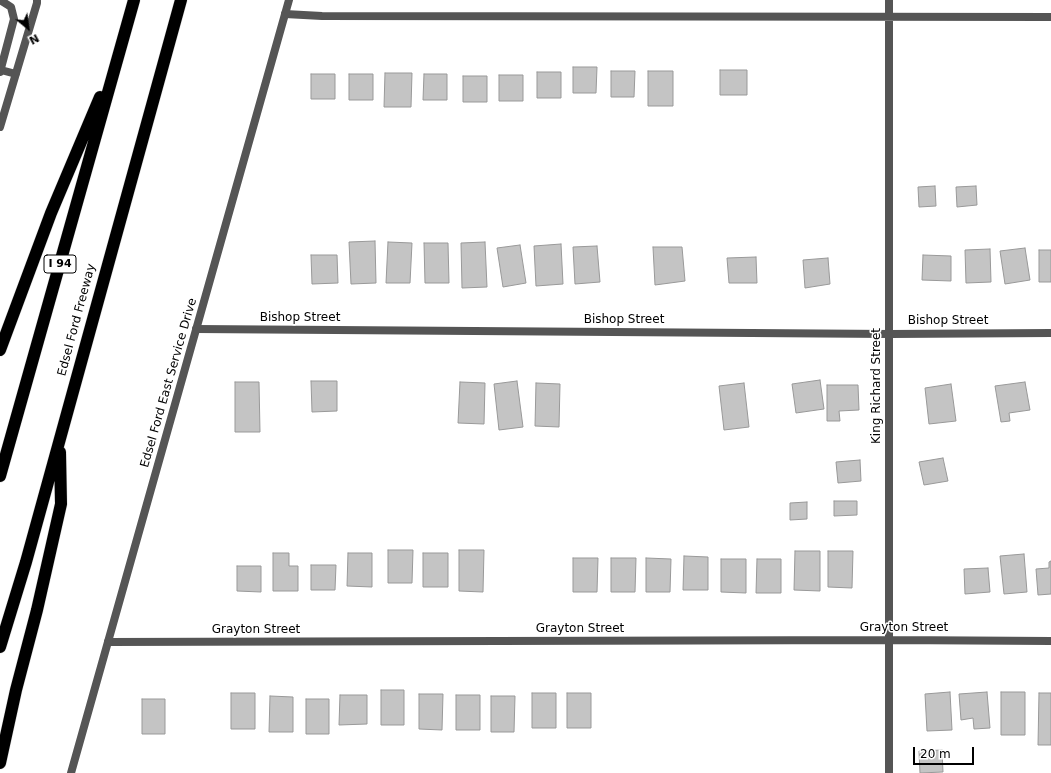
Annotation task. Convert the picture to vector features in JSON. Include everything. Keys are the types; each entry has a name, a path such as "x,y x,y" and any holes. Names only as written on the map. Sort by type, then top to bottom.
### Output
{"highway":[{"name":"I 94","path":"0,476 134,0"},
{"name":"Edsel Ford Freeway","path":"0,647 28,554 181,0"},
{"path":"0,350 50,213 120,52"},
{"path":"0,764 16,690 62,504 60,438"}],"street":[{"path":"0,0 10,8 14,19 0,71 16,74"},
{"path":"0,127 37,3 36,0"},
{"name":"Edsel Ford East Service Drive","path":"71,773 289,0"},
{"name":"King Richard Street","path":"889,773 890,0"},
{"path":"285,14 308,16 889,18 1051,17"},
{"name":"Bishop Street","path":"196,329 890,334 1051,333"},
{"name":"Grayton Street","path":"108,642 1051,641"}],"building":[{"path":"573,67 597,67 596,93 573,93"},
{"path":"720,70 747,70 747,95 720,95"},
{"path":"611,71 635,71 634,97 611,97"},
{"path":"648,71 673,71 673,106 648,106"},
{"path":"537,72 561,72 561,98 537,98"},
{"path":"385,73 412,73 411,107 384,107"},
{"path":"311,74 335,74 335,99 311,99"},
{"path":"349,74 373,74 373,100 349,100"},
{"path":"424,74 447,74 447,100 423,100"},
{"path":"499,75 523,75 523,101 499,101"},
{"path":"463,76 487,76 487,102 463,102"},
{"path":"935,186 936,206 919,207 918,187"},
{"path":"976,186 977,205 957,207 956,187"},
{"path":"375,241 376,283 351,284 349,242"},
{"path":"388,242 412,243 410,283 386,283"},
{"path":"485,242 487,287 462,288 461,243"},
{"path":"424,243 448,243 449,283 425,283"},
{"path":"561,244 563,284 536,286 534,246"},
{"path":"520,245 526,283 503,287 497,248"},
{"path":"597,246 600,282 575,284 573,247"},
{"path":"653,247 682,247 685,281 655,285"},
{"path":"1025,248 1030,280 1005,284 1000,251"},
{"path":"990,249 991,282 966,283 965,250"},
{"path":"1039,250 1051,250 1051,282 1039,282"},
{"path":"311,255 337,255 338,283 312,284"},
{"path":"923,255 951,256 951,281 922,280"},
{"path":"756,257 757,283 729,283 727,258"},
{"path":"828,258 830,284 805,288 803,260"},
{"path":"820,380 824,409 796,413 792,384"},
{"path":"311,381 337,381 337,411 312,412"},
{"path":"517,381 523,427 499,430 494,384"},
{"path":"235,382 259,382 260,432 235,432"},
{"path":"460,382 485,383 484,424 458,423"},
{"path":"1025,382 1030,410 1009,413 1010,421 1001,422 995,386"},
{"path":"536,383 560,384 559,427 535,426"},
{"path":"744,383 749,427 724,430 719,386"},
{"path":"951,384 956,421 929,424 925,388"},
{"path":"827,385 858,385 859,410 839,411 840,421 827,421"},
{"path":"943,458 948,481 924,485 919,462"},
{"path":"860,460 861,481 838,483 836,462"},
{"path":"834,501 857,501 857,515 834,516"},
{"path":"807,502 807,519 790,520 790,503"},
{"path":"388,550 413,550 412,583 388,583"},
{"path":"459,550 484,550 483,592 459,591"},
{"path":"795,551 820,551 820,591 794,590"},
{"path":"828,551 853,551 852,588 828,587"},
{"path":"273,553 289,553 289,566 298,566 298,591 273,591"},
{"path":"348,553 372,553 372,587 347,586"},
{"path":"423,553 448,553 448,587 423,587"},
{"path":"1024,554 1027,592 1004,594 1000,556"},
{"path":"684,556 708,557 708,590 683,590"},
{"path":"573,558 598,558 597,592 573,592"},
{"path":"611,558 636,558 635,592 611,592"},
{"path":"646,558 671,559 670,592 646,592"},
{"path":"721,559 746,559 746,593 721,592"},
{"path":"757,559 781,559 781,593 756,593"},
{"path":"1051,561 1051,594 1038,595 1036,569 1049,568 1049,562"},
{"path":"311,565 336,565 335,590 311,590"},
{"path":"237,566 261,566 261,592 237,591"},
{"path":"988,568 990,592 965,594 964,569"},
{"path":"381,690 404,690 404,725 381,725"},
{"path":"950,692 952,730 927,731 925,694"},
{"path":"987,692 990,728 974,729 973,718 961,720 959,694"},
{"path":"1001,692 1025,692 1025,735 1001,735"},
{"path":"231,693 255,693 255,729 231,729"},
{"path":"532,693 556,693 556,728 532,728"},
{"path":"567,693 591,693 591,728 567,728"},
{"path":"1039,693 1051,693 1051,745 1038,745"},
{"path":"419,694 443,694 442,730 419,729"},
{"path":"340,695 367,695 367,724 339,725"},
{"path":"456,695 480,695 480,730 456,730"},
{"path":"270,696 293,697 293,732 269,732"},
{"path":"491,696 515,696 514,732 491,732"},
{"path":"142,699 165,699 165,734 142,734"},
{"path":"306,699 329,699 329,734 306,734"},
{"path":"942,750 943,772 920,773 919,751"}]}
